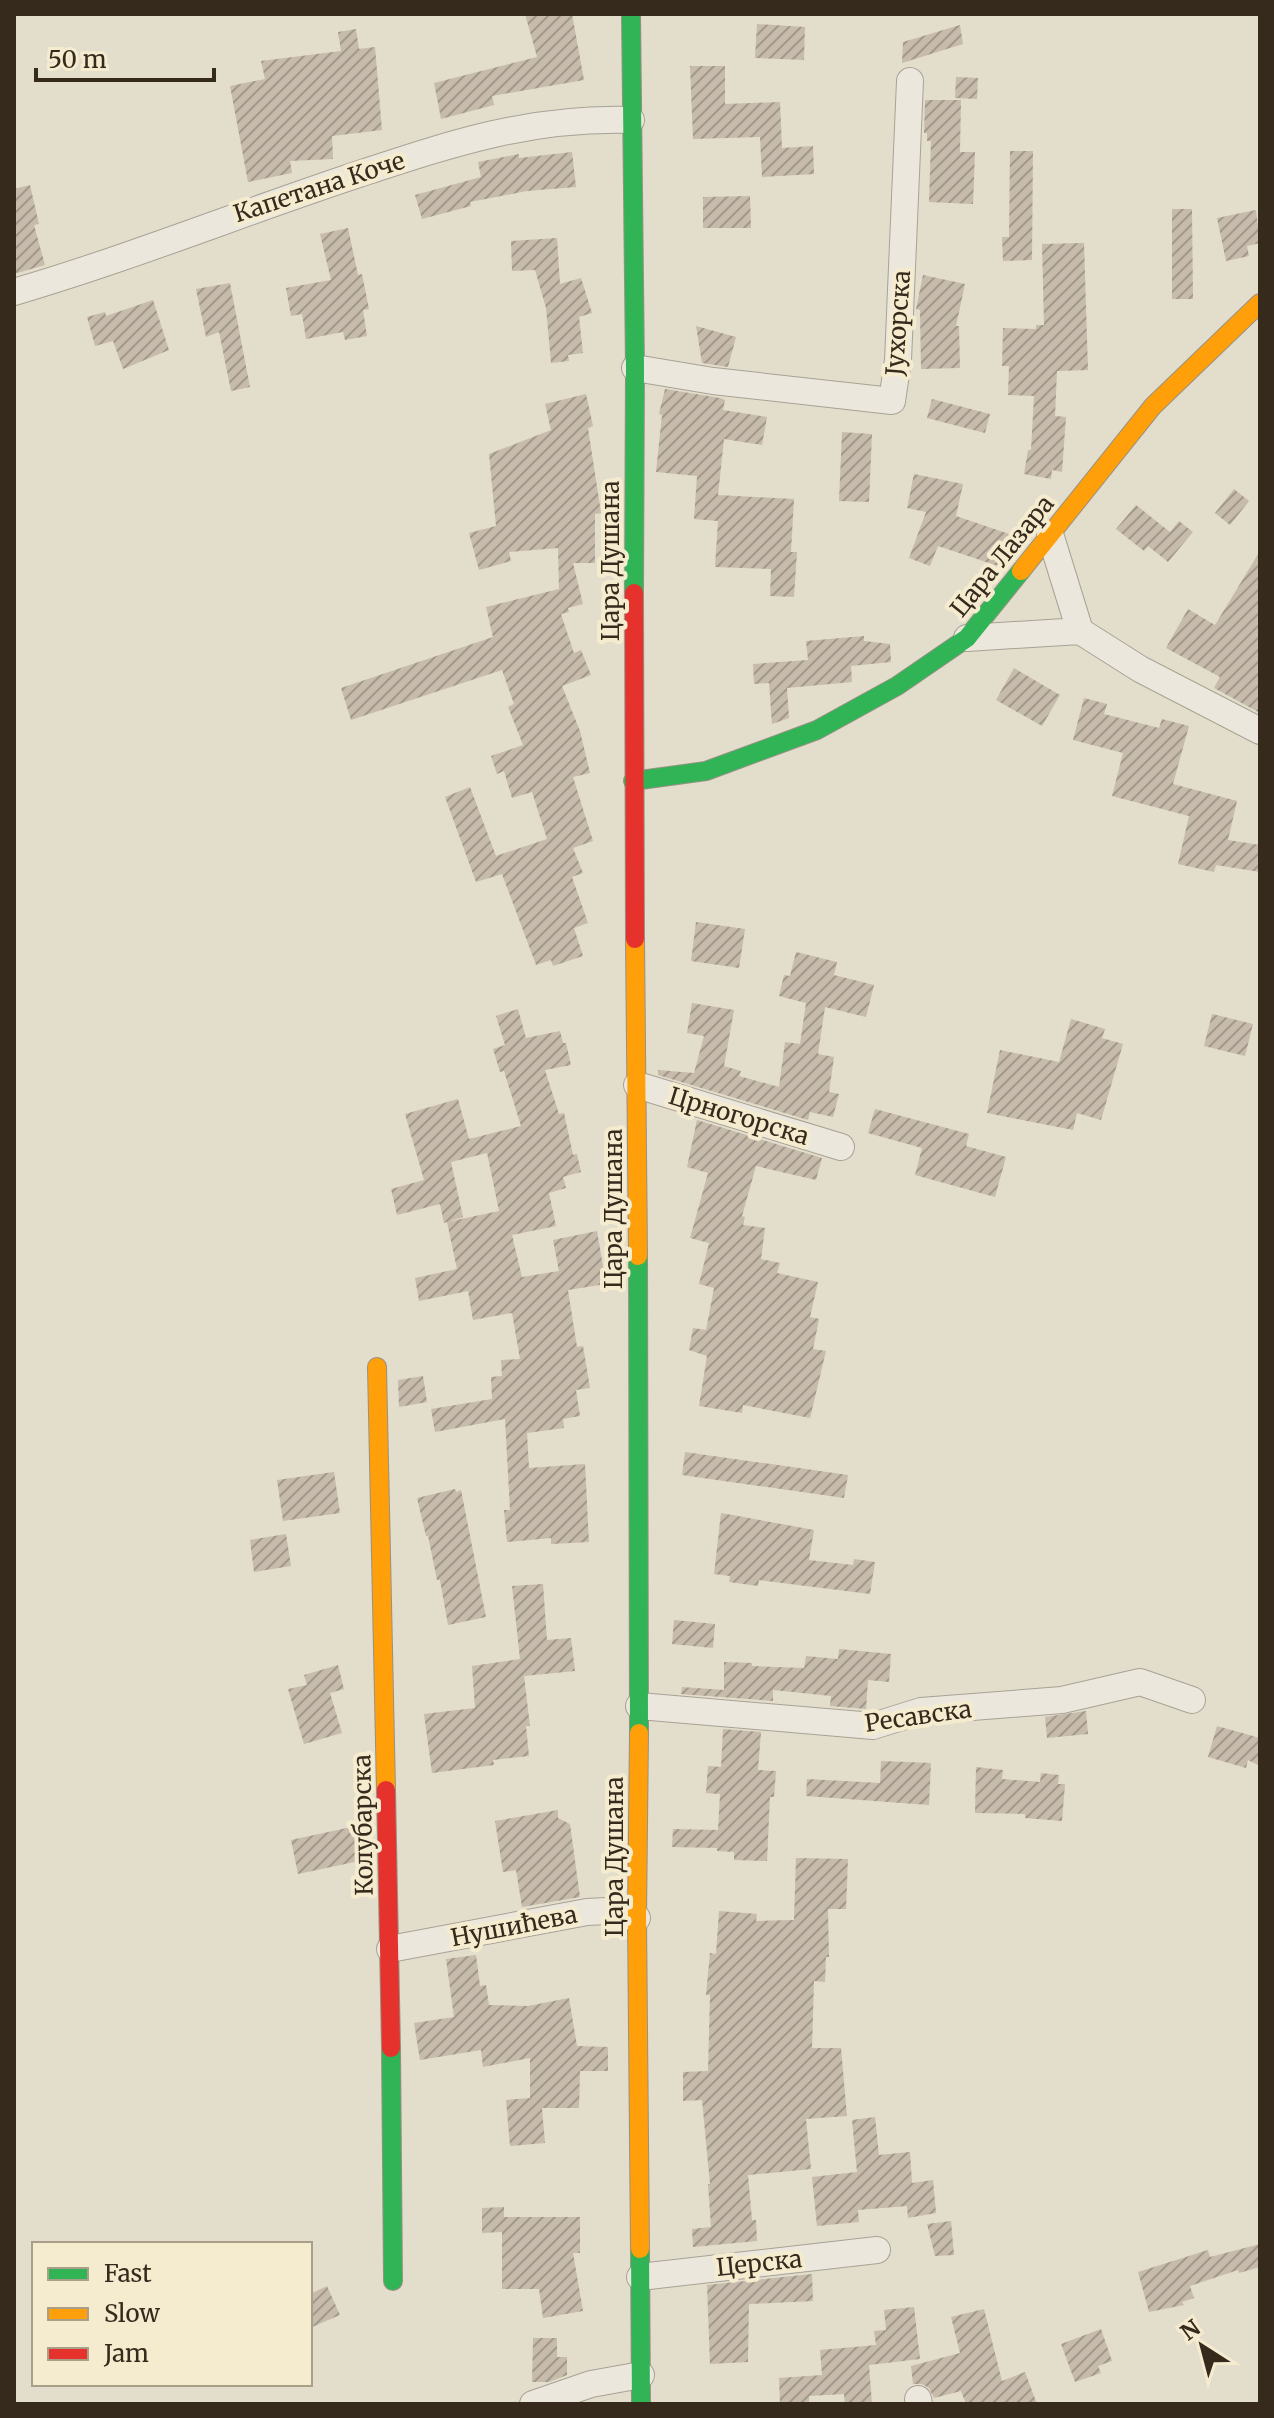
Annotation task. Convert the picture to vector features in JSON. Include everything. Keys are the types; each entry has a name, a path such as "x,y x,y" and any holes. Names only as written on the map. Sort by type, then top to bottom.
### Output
{"main road":[{"name":"Цара Душана","path":"631,14 635,368 633,781 637,1085 637,1918 641,2404"},
{"name":"Цара Лазара","path":"633,781 706,771 817,730 897,686 967,638 1153,406 1260,303"},
{"name":"Колубарска","path":"377,1367 390,1949 393,2281"}],"street":[{"name":"Јухорска","path":"635,368 713,381 892,401 898,360 910,81"},
{"name":"Капетана Коче","path":"14,292 56,280 246,211 480,135 555,122 631,120"},
{"path":"1050,534 1080,631"},
{"path":"967,638 1080,631 1140,669 1260,731"},
{"name":"Црногорска","path":"637,1085 841,1147"},
{"name":"Ресавска","path":"639,1706 873,1726 921,1711 1062,1700 1140,1682 1192,1700"},
{"name":"Нушићева","path":"390,1949 587,1912 607,1911 637,1918"},
{"name":"Церска","path":"640,2277 877,2250"},
{"path":"533,2404 591,2384 641,2375"}],"building":[{"path":"525,14 572,14 584,80 492,96 494,105 441,119 434,83 537,57"},
{"path":"757,24 805,27 804,60 755,58"},
{"path":"960,25 963,44 902,63 903,42"},
{"path":"356,29 359,49 375,47 382,130 332,136 333,159 290,161 292,173 248,182 230,86 265,79 261,61 341,51 338,32"},
{"path":"690,66 725,66 725,104 780,102 782,148 813,146 814,174 762,177 760,137 693,139"},
{"path":"956,77 978,78 977,99 955,98"},
{"path":"925,100 961,100 960,152 975,152 973,204 929,202 931,141 927,141 927,133 924,133"},
{"path":"1010,151 1033,151 1032,260 1003,261 1002,237 1009,237"},
{"path":"572,152 576,187 527,191 470,202 471,206 422,219 415,195 481,177 478,162 519,154 519,158"},
{"path":"30,185 39,224 34,225 45,265 14,274 14,189"},
{"path":"750,196 751,228 703,228 703,197"},
{"path":"1172,209 1192,209 1193,299 1172,299"},
{"path":"1256,210 1260,243 1247,246 1249,256 1226,261 1217,218"},
{"path":"348,228 369,309 363,310 367,336 345,340 343,332 306,339 302,314 291,316 286,288 331,280 320,234"},
{"path":"557,238 560,284 581,278 592,313 579,317 583,353 568,355 569,361 551,363 546,308 535,270 512,271 511,241"},
{"path":"1084,243 1088,370 1057,371 1055,416 1066,417 1062,472 1052,470 1051,479 1024,474 1028,450 1031,450 1034,396 1008,395 1009,366 1002,366 1003,328 1036,329 1036,325 1044,325 1042,244"},
{"path":"923,275 965,284 956,326 959,326 960,368 921,369 920,310 916,309"},
{"path":"230,283 250,387 231,391 219,332 206,337 196,289"},
{"path":"153,300 169,350 123,369 113,341 95,346 87,317 105,312 106,316"},
{"path":"696,326 736,337 728,367 702,363"},
{"path":"665,389 720,398 725,400 723,410 767,417 762,445 724,439 718,495 794,499 791,552 797,552 794,597 770,596 771,569 715,567 718,521 694,519 697,476 656,472 662,415 659,414"},
{"path":"586,394 593,426 588,428 601,513 595,514 595,563 573,563 583,604 568,608 569,612 561,614 574,653 581,650 591,675 562,686 580,731 590,773 573,777 593,841 573,848 583,873 572,877 588,923 574,928 583,956 553,966 551,960 536,965 502,874 476,882 445,797 470,787 496,856 547,839 532,792 512,798 504,771 497,774 491,756 523,745 508,707 514,704 502,670 351,720 341,688 493,637 486,607 559,589 558,548 509,552 511,561 479,570 469,533 496,526 489,454 551,430 545,404"},
{"path":"932,399 990,414 985,433 927,418"},
{"path":"842,432 872,434 869,502 839,501"},
{"path":"914,474 963,484 956,516 1018,537 998,566 938,546 930,566 909,558 926,512 907,508"},
{"path":"1234,489 1249,501 1230,525 1215,513"},
{"path":"1136,505 1170,532 1179,521 1193,532 1168,562 1148,546 1144,551 1116,529"},
{"path":"1260,551 1260,713 1214,688 1220,677 1166,648 1188,609 1215,625"},
{"path":"864,636 864,641 890,644 891,662 851,666 852,682 787,688 789,718 772,724 769,683 754,684 753,664 808,660 806,641"},
{"path":"1014,668 1060,695 1042,726 996,700"},
{"path":"1084,698 1107,704 1104,714 1159,728 1162,719 1189,726 1173,784 1237,801 1228,840 1260,845 1260,872 1216,865 1214,872 1178,864 1189,816 1112,796 1123,753 1073,740"},
{"path":"696,922 745,929 739,968 691,961"},
{"path":"796,952 837,962 834,975 874,985 866,1017 825,1007 818,1054 834,1057 829,1092 839,1094 833,1117 810,1112 808,1120 658,1075 658,1070 694,1073 704,1036 687,1033 692,1003 734,1010 724,1066 741,1071 739,1076 779,1087 785,1042 800,1044 806,1003 779,996 784,975 790,976"},
{"path":"518,1009 526,1038 560,1031 571,1065 545,1070 559,1114 564,1113 573,1155 577,1154 581,1172 563,1177 566,1188 549,1193 556,1226 512,1235 522,1277 559,1271 553,1240 597,1231 606,1284 568,1290 577,1347 583,1346 590,1388 576,1390 580,1416 563,1419 564,1428 527,1433 529,1468 585,1464 589,1542 551,1544 551,1538 507,1542 504,1510 510,1510 505,1419 435,1432 431,1409 492,1399 491,1377 502,1376 501,1360 520,1359 512,1313 473,1320 468,1291 419,1301 415,1278 457,1269 447,1222 444,1223 440,1204 397,1215 391,1189 424,1180 405,1114 458,1099 469,1139 521,1126 504,1071 500,1072 493,1049 505,1045 496,1016","holes":["487,1153 499,1211 447,1222 463,1217 451,1162"]},
{"path":"1212,1014 1253,1024 1245,1056 1204,1046"},
{"path":"1071,1019 1105,1029 1102,1038 1123,1044 1101,1120 1077,1113 1073,1130 987,1113 1000,1050 1059,1062"},
{"path":"875,1109 969,1134 966,1146 1006,1157 995,1197 915,1175 922,1148 868,1133"},
{"path":"697,1120 822,1158 816,1180 756,1166 742,1216 745,1217 743,1225 765,1228 761,1259 780,1263 777,1273 818,1282 810,1317 819,1319 813,1349 826,1351 810,1418 743,1405 742,1413 699,1406 707,1356 689,1350 693,1328 706,1330 714,1288 699,1284 709,1243 690,1238 708,1173 687,1167"},
{"path":"423,1376 427,1402 399,1407 398,1380"},
{"path":"685,1452 848,1475 844,1498 682,1475"},
{"path":"334,1472 340,1513 283,1521 277,1480"},
{"path":"455,1489 456,1492 461,1490 486,1617 448,1625 440,1580 437,1580 417,1498"},
{"path":"721,1513 814,1530 809,1560 853,1565 854,1559 875,1562 870,1594 759,1580 758,1586 729,1582 730,1576 714,1574"},
{"path":"286,1534 291,1566 254,1572 250,1540"},
{"path":"543,1584 547,1640 571,1638 575,1671 524,1676 530,1726 526,1726 529,1756 493,1760 494,1765 432,1773 424,1714 475,1708 472,1666 520,1659 512,1586"},
{"path":"674,1620 715,1624 713,1648 672,1644"},
{"path":"839,1649 891,1654 889,1682 868,1680 866,1709 830,1706 831,1696 773,1690 773,1701 681,1694 682,1687 724,1690 724,1662 804,1668 806,1656 838,1659"},
{"path":"338,1665 344,1689 330,1693 342,1733 304,1744 288,1689 307,1685 304,1675"},
{"path":"1086,1711 1088,1734 1047,1738 1045,1717"},
{"path":"1217,1726 1260,1738 1260,1766 1248,1760 1246,1768 1208,1757"},
{"path":"723,1729 761,1732 758,1770 776,1771 774,1797 770,1797 767,1861 734,1860 734,1852 717,1851 717,1848 672,1847 673,1829 718,1830 720,1794 706,1793 708,1766 721,1767"},
{"path":"881,1761 931,1763 929,1805 806,1796 807,1779 880,1783"},
{"path":"976,1767 1003,1770 1002,1779 1040,1782 1041,1773 1059,1775 1058,1784 1065,1784 1062,1821 1025,1818 1025,1814 975,1813"},
{"path":"558,1810 558,1818 570,1824 580,1897 522,1907 516,1870 503,1872 495,1821"},
{"path":"356,1826 364,1860 298,1874 291,1840"},
{"path":"796,1858 848,1859 846,1909 828,1909 829,1957 826,1957 825,1982 814,1981 812,2048 841,2048 847,2116 806,2119 811,2169 748,2175 757,2241 693,2247 692,2229 711,2227 710,2184 702,2100 683,2101 683,2072 708,2071 710,1995 706,1995 710,1953 716,1954 719,1911 757,1914 756,1921 794,1920"},
{"path":"476,1955 480,1986 486,1985 489,2005 528,2006 569,1998 577,2046 608,2047 608,2071 580,2071 579,2108 542,2108 545,2143 510,2146 506,2100 530,2098 530,2058 483,2067 481,2050 420,2060 414,2023 454,2017 446,1959"},
{"path":"875,2117 879,2155 910,2152 912,2183 933,2180 936,2213 908,2218 907,2206 858,2210 859,2222 817,2226 812,2177 857,2172 852,2120"},
{"path":"504,2207 504,2217 580,2217 580,2253 573,2253 583,2311 543,2318 539,2289 502,2289 502,2232 482,2233 482,2208"},
{"path":"951,2221 954,2255 935,2256 927,2224"},
{"path":"1260,2244 1260,2267 1239,2273 1238,2270 1190,2286 1194,2298 1182,2302 1184,2305 1149,2312 1138,2272 1208,2250 1210,2257"},
{"path":"812,2274 813,2301 749,2304 748,2362 710,2364 707,2285"},
{"path":"327,2286 340,2315 312,2327 312,2293"},
{"path":"914,2307 920,2359 869,2365 872,2404 845,2404 844,2394 809,2396 809,2404 780,2404 779,2378 822,2375 820,2350 876,2345 874,2331 886,2330 884,2310"},
{"path":"984,2309 1002,2381 1025,2372 1037,2404 966,2404 961,2391 934,2398 929,2388 913,2384 911,2366 960,2353 951,2317"},
{"path":"1101,2329 1112,2361 1098,2366 1101,2373 1075,2382 1061,2344"},
{"path":"533,2338 557,2338 557,2357 567,2357 567,2375 549,2382 532,2382"}],"traffic: fast":[{"path":"631,14 634,593"},
{"path":"633,781 706,771 817,730 897,686 967,638 1021,571"},
{"path":"638,1256 639,1733"},
{"path":"391,2048 393,2281"},
{"path":"640,2249 641,2404"}],"traffic: slow":[{"path":"1021,571 1153,406 1260,303"},
{"path":"635,939 638,1256"},
{"path":"377,1367 386,1790"},
{"path":"639,1733 640,2249"}],"traffic: jam":[{"path":"634,593 635,939"},
{"path":"386,1790 391,2048"}]}
